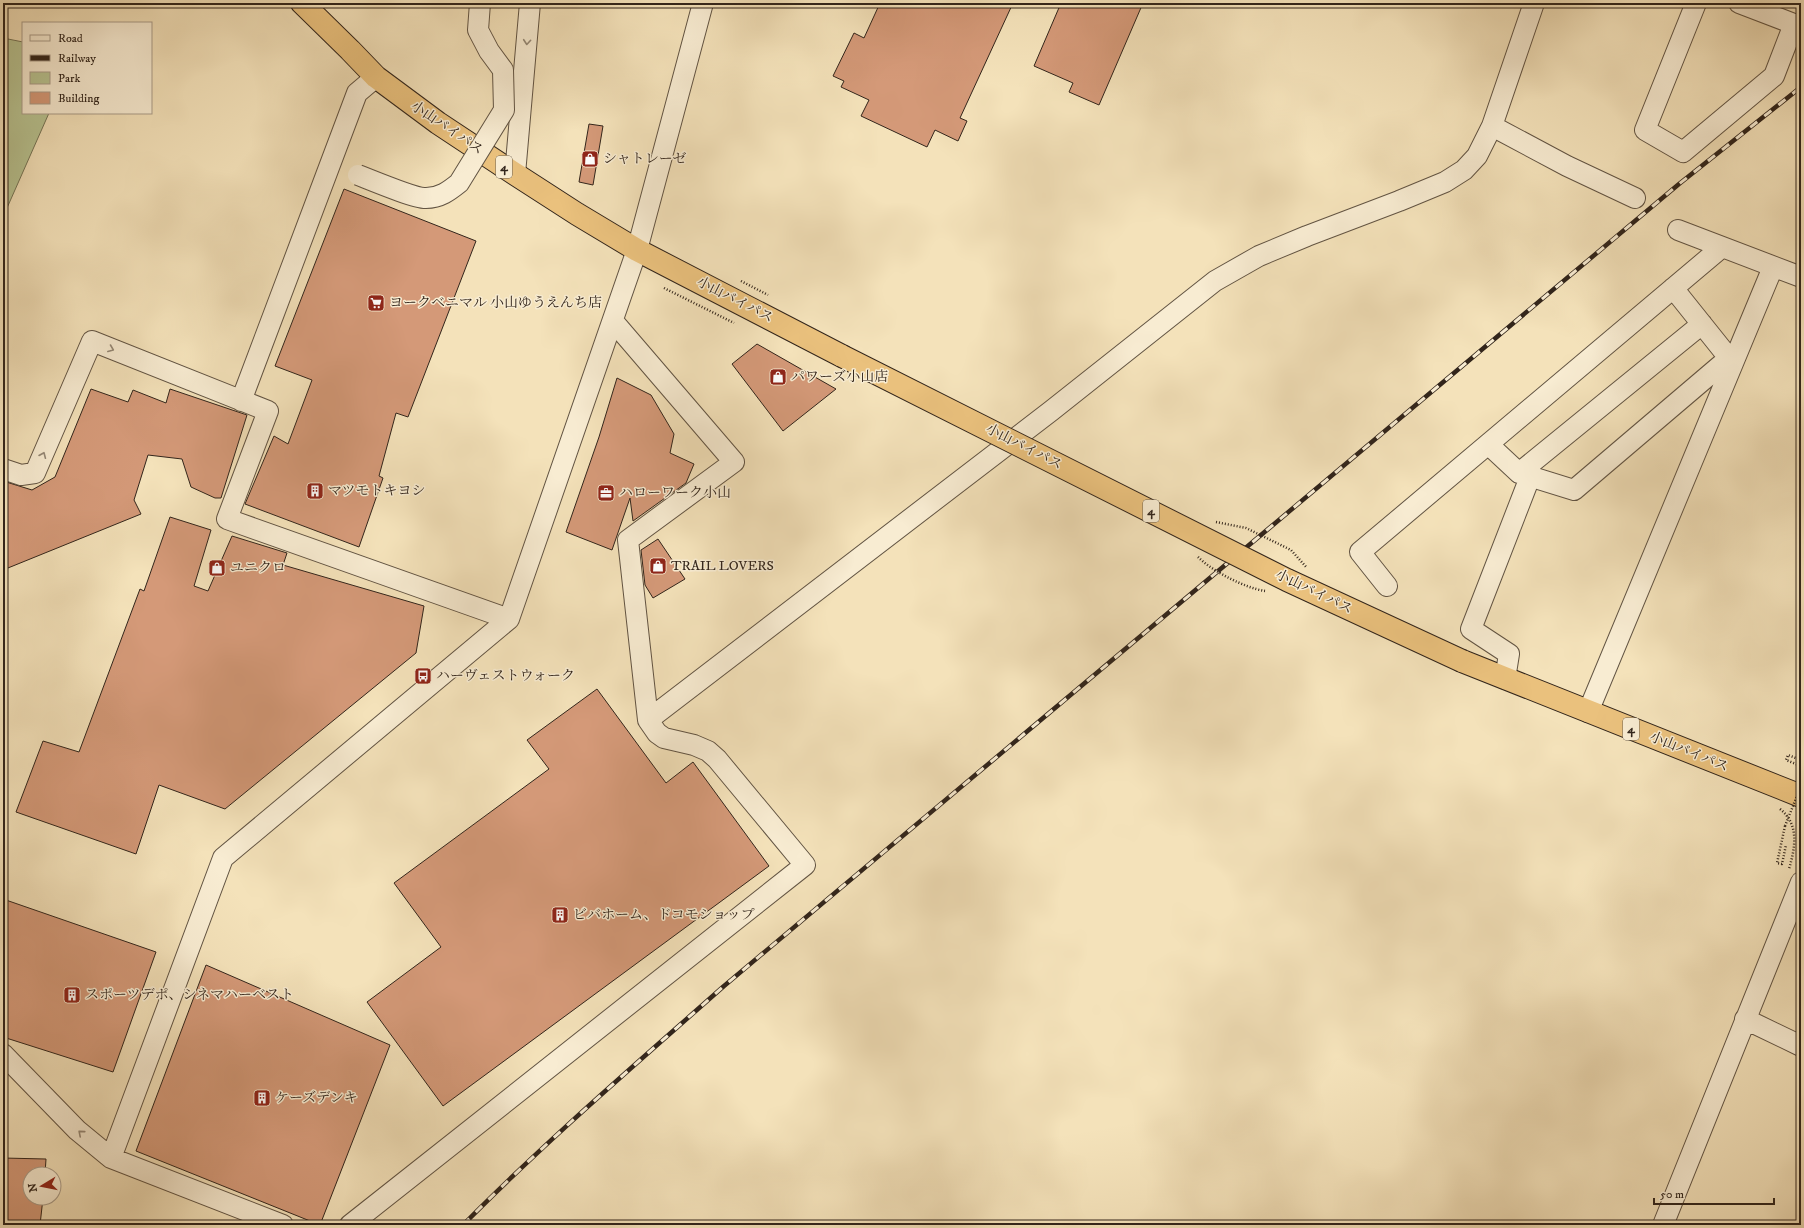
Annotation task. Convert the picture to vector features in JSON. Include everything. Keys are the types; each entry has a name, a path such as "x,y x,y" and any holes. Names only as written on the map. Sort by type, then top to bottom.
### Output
{"highway":[{"name":"小山バイパス","path":"302,3 376,77 438,123 577,214 637,250 842,356 1287,580 1462,661 1801,796"}],"street":[{"path":"330,166 424,199 437,197 449,191 459,182 504,110 503,70 489,51 478,30 480,3"},
{"path":"515,174 530,3"},
{"path":"111,1158 223,858 509,620 637,250 704,3"},
{"path":"648,720 1050,411 1216,281 1273,250 1445,182 1464,170 1477,156 1492,126 1534,3"},
{"path":"1696,3 1645,130 1683,152 1774,76 1794,24 1739,3"},
{"path":"241,401 357,93 376,77"},
{"path":"1492,126 1567,166 1635,198"},
{"path":"1678,230 1773,268 1801,277"},
{"path":"1387,586 1360,552 1489,445 1722,247"},
{"path":"1588,712 1734,354 1773,268"},
{"path":"1673,288 1702,324 1734,354"},
{"path":"350,1225 805,865 717,759 708,751 664,738 657,733 648,720 628,540 734,462 613,322"},
{"path":"1505,679 1509,654 1472,629 1525,475 1702,324"},
{"path":"3,469 21,475 35,473 92,341 268,411 227,519 509,620"},
{"path":"1489,445 1525,475 1574,490 1734,354"},
{"path":"1663,1225 1745,1019 1793,926 1795,876"},
{"path":"1745,1019 1801,1046"},
{"path":"3,1054 77,1130 111,1158 283,1225"}],"path":[{"path":"1801,760 1788,755 1786,760 1801,766"},
{"path":"1786,845 1782,864 1776,863 1785,826 1801,786"},
{"path":"1778,808 1783,811 1793,826 1796,838 1794,854 1795,876"}],"green space":[{"path":"3,38 22,42 22,114 49,114 3,217"}],"building":[{"path":"880,3 1013,3 960,118 967,121 958,141 935,130 927,147 861,116 869,100 841,87 844,81 833,76 854,33 864,38"},
{"path":"1061,3 1143,3 1099,105 1069,92 1073,83 1034,66"},
{"name":"シャトレーゼ","path":"589,124 603,126 593,185 579,182"},
{"name":"ヨークベニマル 小山ゆうえんち店","path":"344,189 476,241 408,417 396,413 379,476 383,478 359,547 245,504 274,436 288,444 312,380 275,366"},
{"name":"パワーズ小山店","path":"757,344 836,389 783,431 732,364"},
{"path":"617,378 651,395 674,434 670,453 694,464 686,483 633,521 630,498 612,550 566,532 599,437"},
{"path":"91,389 128,402 133,390 166,403 170,389 247,415 221,498 215,498 191,487 182,459 148,455 134,500 141,514 3,570 3,481 32,490 55,477"},
{"path":"170,517 211,530 194,586 208,591 232,536 287,553 283,565 424,606 416,653 225,809 159,785 136,854 16,812 43,741 79,752 140,589 144,591"},
{"name":"TRAIL LOVERS","path":"658,539 685,579 653,598 645,585 641,550"},
{"name":"ビバホーム、ドコモショップ","path":"597,689 666,783 693,762 769,866 443,1106 367,1002 441,947 394,883 549,769 527,740"},
{"name":"スポーツデポ、シネマハーベスト","path":"3,899 156,952 113,1072 3,1037"},
{"name":"ケーズデンキ","path":"206,965 390,1045 320,1225 136,1151"},
{"path":"3,1158 46,1159 46,1166 22,1166 22,1206 42,1206 40,1225 3,1225"}],"railway":[{"path":"463,1225 526,1163 724,986 1679,184 1801,87"}],"place":[{"name":"シャトレーゼ","path":"590,159"},
{"name":"ヨークベニマル 小山ゆうえんち店","path":"376,303"},
{"name":"パワーズ小山店","path":"778,377"},
{"name":"マツモトキヨシ","path":"315,491"},
{"name":"ハローワーク小山","path":"606,493"},
{"name":"TRAIL LOVERS","path":"658,566"},
{"name":"ユニクロ","path":"217,568"},
{"name":"ハーヴェストウォーク","path":"423,676"},
{"name":"ビバホーム、ドコモショップ","path":"560,915"},
{"name":"スポーツデポ、シネマハーベスト","path":"72,995"},
{"name":"ケーズデンキ","path":"262,1098"}]}
